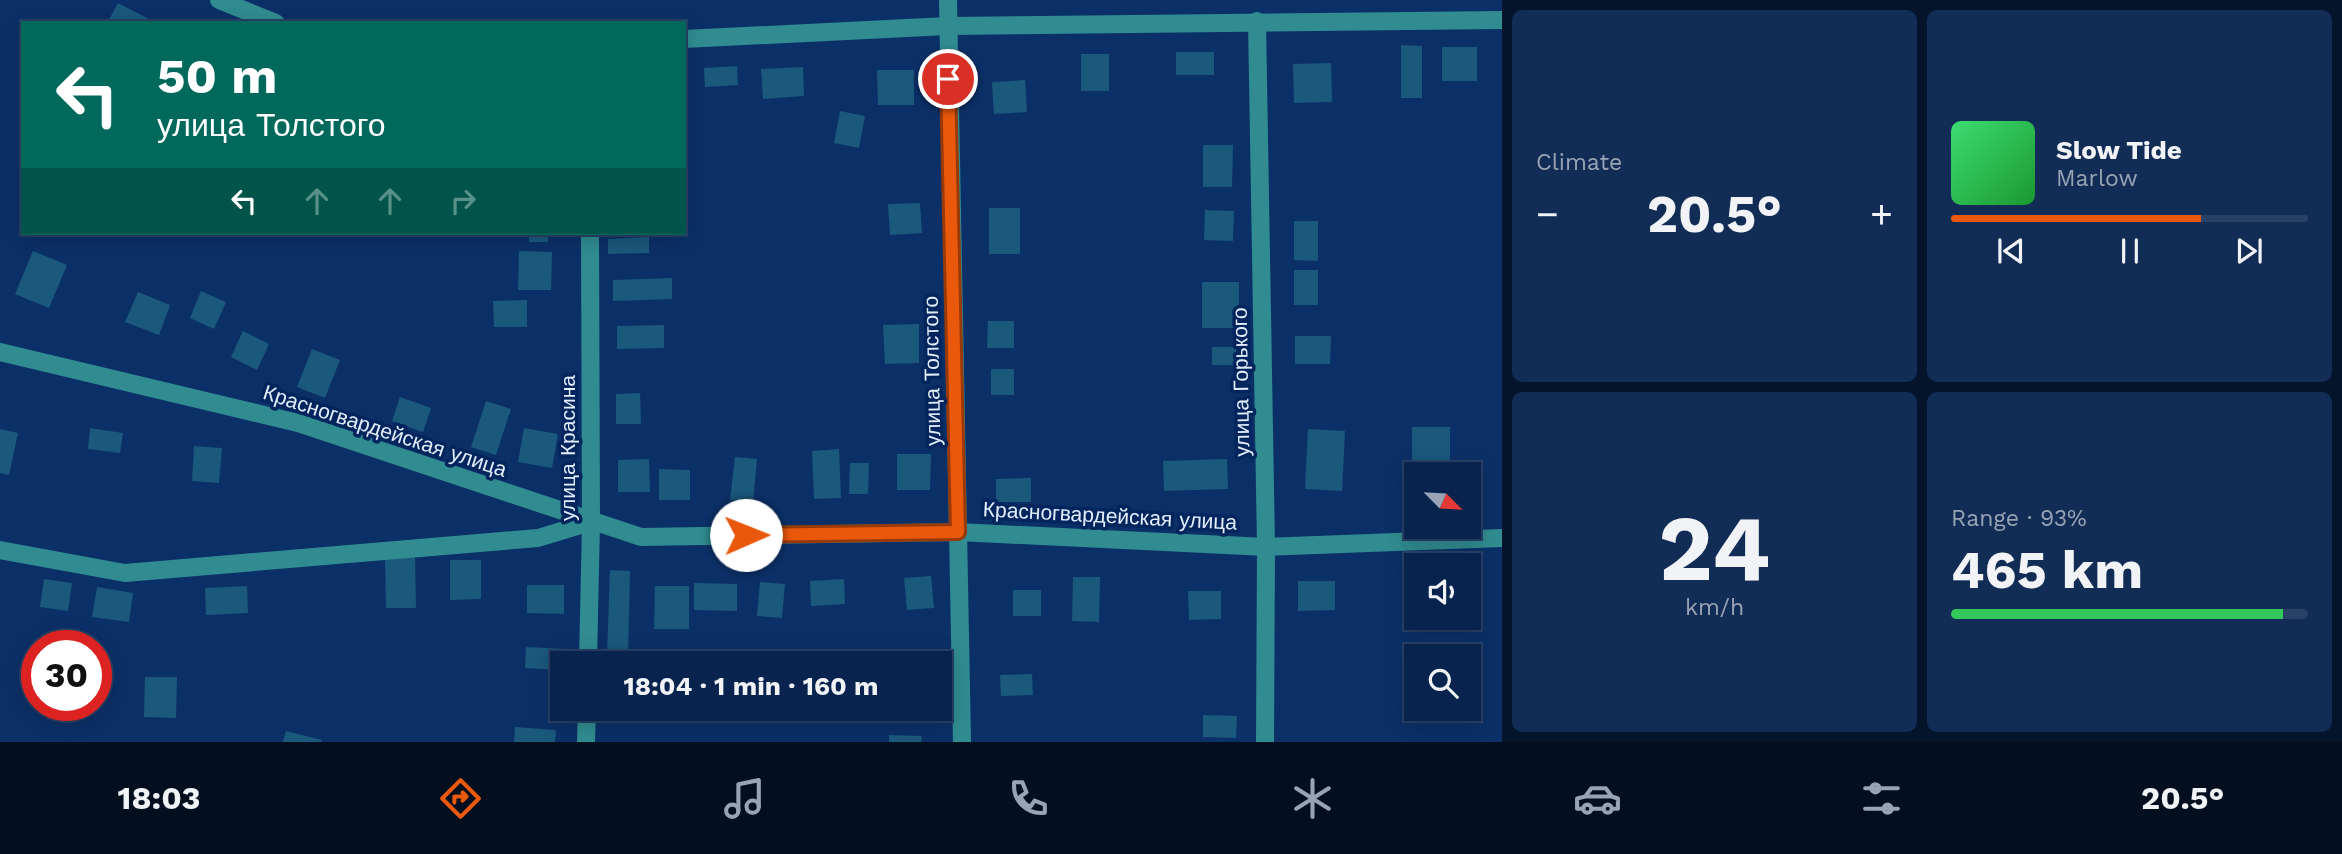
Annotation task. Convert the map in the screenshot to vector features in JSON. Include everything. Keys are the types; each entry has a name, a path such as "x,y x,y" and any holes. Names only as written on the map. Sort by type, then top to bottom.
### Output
{"street":[{"path":"219,0 271,21"},
{"name":"улица Толстого","path":"948,0 962,742"},
{"path":"686,39 947,26 1502,20"},
{"name":"улица Горького","path":"1257,21 1266,547 1265,742"},
{"name":"улица Красина","path":"588,651 591,522 590,235"},
{"name":"Красногвардейская улица","path":"0,352 298,423 641,537 958,532 1266,547 1502,538"},
{"path":"0,550 125,573 538,538 591,522"},
{"path":"586,742 587,721"}],"building":[{"path":"118,3 151,20 150,21 108,21"},
{"path":"1401,45 1422,46 1422,98 1401,98"},
{"path":"1442,47 1477,47 1477,81 1442,81"},
{"path":"1176,52 1214,52 1214,75 1176,75"},
{"path":"1081,54 1109,54 1109,91 1081,91"},
{"path":"1331,63 1332,102 1294,103 1293,64"},
{"path":"737,66 738,85 705,87 704,68"},
{"path":"803,67 804,96 763,99 761,69"},
{"path":"877,70 914,70 914,105 878,105"},
{"path":"1025,80 1027,112 994,114 992,82"},
{"path":"840,111 865,116 859,148 834,143"},
{"path":"1203,145 1233,145 1232,187 1203,187"},
{"path":"920,203 922,233 890,235 888,204"},
{"path":"989,208 1020,208 1020,254 989,254"},
{"path":"1205,210 1234,211 1233,241 1204,240"},
{"path":"1294,221 1318,221 1318,261 1294,260"},
{"path":"529,235 548,235 548,242 529,242"},
{"path":"649,237 649,253 608,254 608,239"},
{"path":"33,251 67,265 49,308 15,294"},
{"path":"519,251 552,252 551,290 518,290"},
{"path":"1294,270 1318,270 1318,305 1294,305"},
{"path":"672,278 672,299 613,301 613,280"},
{"path":"1202,282 1239,282 1239,328 1202,328"},
{"path":"201,291 226,302 214,329 190,318"},
{"path":"138,292 170,305 159,335 125,322"},
{"path":"527,300 527,327 494,327 493,301"},
{"path":"988,321 1014,321 1014,348 987,348"},
{"path":"919,324 919,363 885,364 883,325"},
{"path":"664,325 664,348 617,349 617,326"},
{"path":"243,331 269,344 257,370 231,357"},
{"path":"1295,336 1331,336 1330,364 1295,364"},
{"path":"1212,347 1236,347 1236,365 1212,365"},
{"path":"312,349 340,360 325,398 297,387"},
{"path":"991,369 1014,369 1014,395 991,395"},
{"path":"640,393 641,424 616,424 616,394"},
{"path":"400,397 431,408 423,432 392,421"},
{"path":"486,401 511,409 496,455 471,447"},
{"path":"1412,427 1450,427 1450,462 1412,462"},
{"path":"90,428 123,433 120,453 88,449"},
{"path":"524,428 558,434 552,468 518,462"},
{"path":"0,429 18,433 9,475 0,473"},
{"path":"1308,429 1345,431 1342,491 1305,489"},
{"path":"194,446 222,448 219,483 192,481"},
{"path":"839,449 841,498 814,499 812,451"},
{"path":"897,454 931,454 930,490 897,490"},
{"path":"735,457 757,459 753,502 730,500"},
{"path":"649,459 650,492 618,492 618,460"},
{"path":"1227,459 1228,489 1164,491 1163,461"},
{"path":"850,463 869,463 868,494 849,494"},
{"path":"659,469 690,470 690,500 659,500"},
{"path":"1031,478 1031,502 996,502 996,479"},
{"path":"415,557 416,608 386,608 385,558"},
{"path":"450,560 481,560 481,599 450,600"},
{"path":"610,570 630,571 628,651 607,651"},
{"path":"931,576 934,608 907,610 904,578"},
{"path":"1073,577 1100,577 1099,622 1072,621"},
{"path":"44,579 72,583 68,611 40,607"},
{"path":"844,579 845,604 811,606 810,581"},
{"path":"1298,581 1335,581 1335,610 1298,611"},
{"path":"760,582 785,584 782,618 757,616"},
{"path":"694,583 737,584 737,611 694,610"},
{"path":"527,585 564,585 564,614 527,613"},
{"path":"247,586 248,613 206,615 205,588"},
{"path":"655,586 689,586 689,629 654,629"},
{"path":"97,587 133,593 129,622 92,617"},
{"path":"1013,590 1041,590 1041,616 1013,616"},
{"path":"1188,591 1221,591 1221,619 1189,620"},
{"path":"526,647 566,649 550,651 550,669 525,668"},
{"path":"1032,674 1033,695 1001,696 1000,675"},
{"path":"145,677 177,677 176,718 144,717"},
{"path":"1203,715 1237,716 1236,738 1203,737"},
{"path":"515,727 556,730 555,742 514,742"},
{"path":"286,731 322,740 283,742"},
{"path":"889,735 922,736 921,742 889,742"}],"route":[{"path":"746,535 958,532 948,79"}]}
